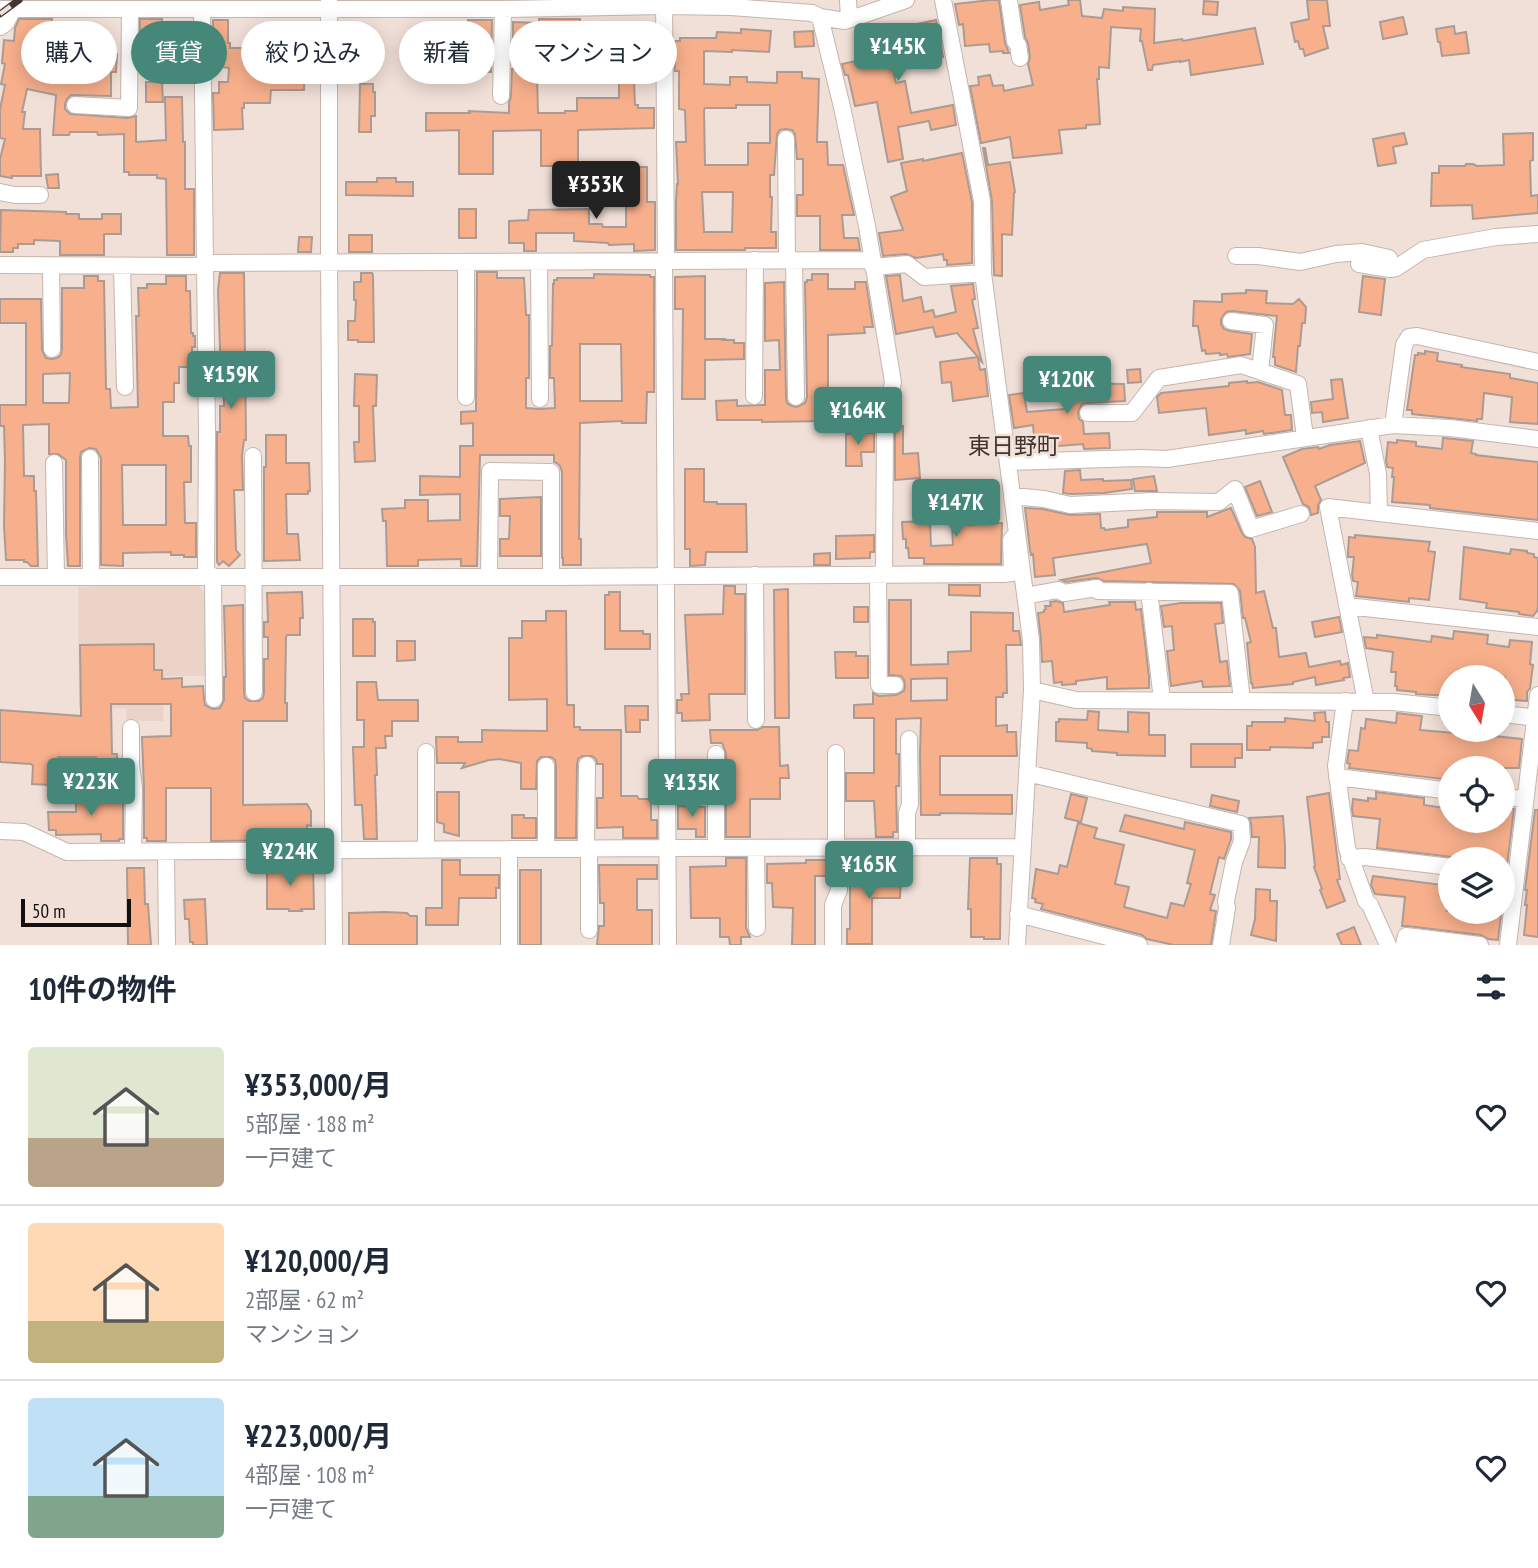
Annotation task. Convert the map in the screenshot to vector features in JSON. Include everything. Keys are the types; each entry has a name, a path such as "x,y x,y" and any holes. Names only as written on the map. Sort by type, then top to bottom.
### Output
{"street":[{"path":"848,0 849,19"},
{"path":"0,27 6,23 7,9 202,10 329,5 503,9 664,3 812,13 820,17 845,20 906,0"},
{"path":"943,0 982,201 983,273 1031,640 1032,690 1017,945"},
{"path":"1009,0 1020,58"},
{"path":"664,3 668,945"},
{"path":"329,5 334,945"},
{"path":"75,105 129,108 130,9"},
{"path":"501,96 503,9"},
{"path":"202,10 204,264 214,699"},
{"path":"820,17 867,226 893,382 886,423 879,685 895,685"},
{"path":"786,139 796,397"},
{"path":"0,192 40,195"},
{"path":"1359,264 1396,268 1423,250 1496,237 1538,234"},
{"path":"1236,256 1300,262 1336,254 1362,252 1405,262"},
{"path":"754,396 755,260"},
{"path":"0,265 791,260 907,264 924,277 983,273"},
{"path":"466,262 466,397"},
{"path":"540,262 540,399"},
{"path":"51,266 52,349"},
{"path":"122,266 125,387"},
{"path":"1231,321 1265,325 1259,371"},
{"path":"1393,425 1404,345 1409,337 1417,336 1538,362"},
{"path":"1088,413 1132,413 1160,378 1241,365 1298,384 1305,437"},
{"path":"1008,462 1167,459 1393,425 1450,428 1538,439"},
{"path":"1369,428 1378,474 1379,513"},
{"path":"253,456 254,692"},
{"path":"90,458 91,577"},
{"path":"54,463 56,577"},
{"path":"489,577 490,471 514,471 551,472 551,577"},
{"path":"1012,498 1023,496 1070,505 1152,501 1219,502 1235,489 1251,529 1301,514"},
{"path":"1366,702 1328,507 1538,531"},
{"path":"0,577 1004,574 1012,573 1011,540 1017,533"},
{"path":"755,575 756,720"},
{"path":"1025,596 1058,590 1064,593 1097,588 1098,591 1230,593 1242,701"},
{"path":"1149,591 1162,701"},
{"path":"1347,607 1538,626"},
{"path":"1032,690 1076,700 1345,701 1438,707"},
{"path":"1515,847 1537,718 1538,695"},
{"path":"1345,701 1336,766 1349,858 1388,945"},
{"path":"1516,716 1537,718"},
{"path":"131,728 133,851"},
{"path":"907,848 909,739"},
{"path":"426,751 426,849"},
{"path":"716,754 716,848"},
{"path":"833,945 833,905 839,890 836,754"},
{"path":"587,765 589,930"},
{"path":"545,766 546,849"},
{"path":"1027,773 1241,824 1242,841 1234,862 1226,901 1221,945"},
{"path":"63,776 132,776"},
{"path":"1338,777 1438,789"},
{"path":"1515,798 1524,799"},
{"path":"0,831 24,832 67,852 1022,847"},
{"path":"756,848 757,928"},
{"path":"509,849 509,945"},
{"path":"166,852 167,945"},
{"path":"1349,858 1365,857 1438,865"},
{"path":"1018,914 1134,944"},
{"path":"1509,924 1509,945"},
{"path":"1404,945 1406,936 1480,945"}],"shaded area":[{"path":"194,583 205,592 205,676 165,676 163,721 127,721 126,709 79,707 78,587"}],"building":[{"path":"999,0 1009,53 990,52 989,44 965,46 963,24 959,25 955,4"},
{"path":"1068,0 1080,0 1082,16 1102,18 1104,9 1123,11 1123,7 1155,9 1154,43 1183,41 1255,28 1263,64 1191,75 1189,60 1153,65 1152,70 1148,70 1140,41 1141,29 1111,27 1109,68 1099,67 1097,79 1100,124 1059,130 1062,153 1013,158 1010,137 981,143 970,86 979,85 978,77 990,75 993,86 1003,85 1004,91 1033,85 1020,5 1039,2 1040,10 1069,5"},
{"path":"1307,0 1327,0 1330,26 1323,26 1328,48 1305,56 1298,41 1295,42 1291,23 1309,19"},
{"path":"1204,1 1218,2 1217,15 1203,14"},
{"path":"1403,17 1407,34 1383,39 1380,22"},
{"path":"19,19 52,19 21,21 21,84 111,84 111,96 71,95 67,99 65,109 70,114 128,118 136,116 136,142 166,140 165,97 182,97 185,189 194,189 194,255 167,255 166,179 157,178 157,175 129,175 129,172 124,172 124,134 70,132 69,135 53,135 56,95 27,89 22,112 25,112 23,129 40,129 41,176 0,176 0,159 5,139 0,138 0,109 5,85 1,84 5,64 2,63 4,40 14,41"},
{"path":"140,19 162,19 162,21"},
{"path":"539,19 580,19 580,21"},
{"path":"228,20 230,48 241,48 241,84 304,84 304,90 271,90 270,103 244,103 243,129 214,130 213,93 219,93 219,84 227,84 229,68 227,21 213,21"},
{"path":"936,20 943,57 919,62 918,55 891,60 896,83 905,81 911,113 953,105 956,125 931,130 929,121 898,127 903,159 888,162 877,102 855,106 848,75 845,75 842,64 885,55 880,35 890,33 889,30"},
{"path":"1454,26 1455,34 1466,32 1469,53 1442,56 1436,29"},
{"path":"741,29 771,31 769,52 704,51 704,84 730,85 730,77 747,77 747,82 777,83 777,72 802,72 802,78 819,79 817,142 827,142 828,165 843,165 854,215 842,215 844,238 858,238 860,250 820,250 820,216 797,216 797,195 803,195 803,159 797,159 795,134 792,130 785,129 777,134 774,175 770,175 771,232 776,232 776,248 676,250 676,142 686,142 685,110 679,109 677,41 680,41 680,38 716,38 717,32 741,33","holes":["770,105 770,143 748,143 748,165 705,165 705,108","702,192 733,192 732,232 704,232"]},
{"path":"813,31 814,46 795,47 794,32"},
{"path":"146,84 162,84 163,102 146,102"},
{"path":"360,84 373,84 375,116 371,116 371,132 359,132"},
{"path":"511,84 537,84 538,113 565,113 577,111 577,98 619,98 619,84 634,84 635,105 638,105 638,108 654,108 654,128 578,130 578,166 541,166 541,130 493,131 493,174 459,174 459,130 426,131 426,113 509,113"},
{"path":"1404,133 1407,144 1393,147 1396,163 1378,166 1373,139"},
{"path":"1533,133 1533,160 1530,161 1531,196 1538,195 1538,213 1473,219 1472,205 1431,206 1432,173 1439,173 1439,166 1504,165 1503,134"},
{"path":"983,148 988,165 1010,162 1015,192 1012,235 1002,234 1002,276 994,275 992,201"},
{"path":"962,153 972,202 972,263 947,265 943,254 916,258 906,254 883,256 879,233 903,230 891,197 907,191 901,163"},
{"path":"626,167 647,167 647,202 655,202 655,250 634,251 634,244 609,245 574,241 574,233 536,233 536,251 524,251 524,243 509,243 509,221 528,220 529,210 589,209 589,224 626,227"},
{"path":"58,174 59,188 48,188 46,175"},
{"path":"377,178 413,182 413,196 346,195 346,182 377,182"},
{"path":"459,209 476,209 476,238 459,238"},
{"path":"1,210 66,212 79,214 79,219 102,219 102,214 121,214 121,234 104,234 104,255 60,255 60,241 34,240 34,244 18,244 18,248 13,248 13,252 0,252"},
{"path":"349,235 372,235 372,252 349,252"},
{"path":"299,237 312,237 311,252 298,252"},
{"path":"477,272 497,272 497,278 524,278 526,315 529,315 526,408 539,409 555,408 554,378 550,378 554,280 594,278 594,274 654,277 654,392 647,392 646,423 580,423 581,565 563,565 562,472 560,466 554,462 554,455 480,455 477,566 461,566 461,559 418,560 418,566 387,566 386,521 383,521 382,509 405,508 405,500 428,500 428,521 460,520 460,494 420,495 420,476 460,477 460,446 473,446 473,423 461,424 461,412 476,411","holes":["580,344 621,344 622,401 580,401"]},
{"path":"220,273 244,273 246,440 242,456 243,490 234,490 236,550 240,555 229,566 223,561 219,565 217,562 217,432 220,432 220,406 224,406 218,290"},
{"path":"361,273 373,275 374,342 348,340 348,321 355,321 354,282 361,282"},
{"path":"812,274 828,274 828,289 855,289 855,282 866,282 873,327 864,327 865,333 828,335 828,421 717,420 716,401 737,400 737,406 765,405 765,370 780,370 779,340 765,341 765,283 784,282 786,398 787,403 792,406 805,403 805,282 812,280"},
{"path":"900,275 903,301 921,297 924,312 933,310 935,317 956,312 951,286 973,284 975,299 972,300 978,328 973,329 982,362 978,358 980,370 985,369 988,396 953,401 951,382 942,383 940,362 978,357 957,333 936,337 933,327 896,334 886,276"},
{"path":"84,276 98,276 98,281 104,281 106,389 110,389 111,408 138,407 138,288 147,288 147,284 166,284 166,276 186,276 186,291 190,291 191,333 195,336 195,347 192,347 192,367 179,367 179,383 174,383 174,402 163,402 163,436 188,436 191,446 191,482 184,482 185,523 196,523 196,557 171,555 171,552 123,553 123,566 101,565 101,458 96,449 89,448 81,452 80,458 80,566 68,566 66,460 58,454 49,454 49,424 23,425 24,476 34,476 36,491 38,566 31,566 24,560 6,560 4,426 0,426 0,405 26,405 26,323 0,323 0,299 41,299 42,350 46,358 51,359 61,355 62,349 62,288 84,288","holes":["70,373 69,403 43,403 43,374","122,465 166,465 166,525 123,525"]},
{"path":"705,276 705,339 744,343 744,359 705,360 705,399 682,399 683,309 675,309 675,277"},
{"path":"1363,276 1385,279 1381,315 1359,312"},
{"path":"1246,290 1267,291 1266,303 1293,304 1299,299 1306,307 1296,372 1275,365 1273,357 1277,316 1226,312 1221,319 1224,329 1252,334 1250,354 1228,357 1227,354 1206,354 1205,350 1202,351 1198,326 1193,326 1194,301 1222,302 1222,294 1246,293"},
{"path":"1425,351 1438,353 1437,361 1510,374 1510,378 1538,383 1538,424 1510,422 1512,397 1484,393 1482,419 1477,421 1412,414 1412,410 1407,410 1415,355 1425,354"},
{"path":"1140,369 1141,382 1128,383 1127,370"},
{"path":"355,374 377,375 376,406 373,406 375,461 355,462 354,442 359,442 359,406 354,406"},
{"path":"1342,379 1348,418 1323,422 1322,412 1312,413 1311,402 1333,399 1331,380"},
{"path":"1247,381 1282,390 1285,415 1291,415 1292,430 1246,434 1246,430 1209,435 1206,408 1159,413 1157,397 1161,393 1229,386 1229,383"},
{"path":"1065,383 1124,384 1125,401 1082,404 1078,412 1079,419 1083,422 1084,434 1109,433 1110,448 1084,449 1083,444 1035,448 1033,425 1014,428 1009,395 1024,393 1027,412 1065,409"},
{"path":"895,426 903,426 903,454 918,453 920,478 895,480"},
{"path":"874,433 874,452 861,452 862,466 846,466 846,434"},
{"path":"266,435 286,435 286,463 309,463 308,494 286,494 287,534 298,534 300,560 264,561"},
{"path":"1443,438 1473,441 1471,453 1476,455 1538,462 1538,520 1392,502 1394,477 1393,468 1387,467 1388,442 1416,442 1416,446 1442,449"},
{"path":"1360,441 1365,463 1315,486 1321,500 1318,513 1311,515 1309,507 1303,504 1283,457 1302,449 1319,449"},
{"path":"685,469 704,469 704,502 746,504 747,552 706,552 705,565 690,566 690,549 685,549"},
{"path":"1080,470 1081,480 1131,480 1132,489 1104,493 1063,493 1065,471"},
{"path":"1154,476 1157,491 1135,491 1133,479"},
{"path":"1260,481 1272,512 1257,516 1245,487"},
{"path":"950,486 962,486 962,512 967,512 968,525 1002,523 1001,564 924,564 924,558 909,558 906,539 903,539 902,522 930,521 931,546 953,545"},
{"path":"541,497 541,556 500,556 500,539 509,539 510,516 500,516 500,499"},
{"path":"1025,508 1070,515 1100,514 1101,528 1105,530 1128,527 1128,520 1157,517 1157,512 1207,512 1207,517 1231,508 1242,533 1252,539 1255,547 1256,593 1264,591 1273,628 1276,628 1279,657 1306,653 1309,667 1340,661 1341,665 1348,663 1350,677 1316,685 1315,677 1293,684 1253,688 1247,643 1251,642 1243,618 1240,591 1234,584 1104,581 1096,578 1066,582 1061,580 1151,563 1147,544 1053,558 1055,575 1035,577"},
{"path":"874,535 874,552 870,552 870,558 836,559 836,536"},
{"path":"1355,535 1430,542 1428,551 1435,552 1429,600 1409,598 1409,602 1356,596 1358,582 1353,581 1352,575 1354,557 1348,557 1349,537 1355,538"},
{"path":"1464,547 1510,554 1511,549 1527,551 1538,558 1538,606 1533,616 1486,608 1487,603 1460,599"},
{"path":"830,553 830,565 814,565 814,554"},
{"path":"949,585 980,585 980,596 949,595"},
{"path":"724,586 735,586 735,594 745,594 745,694 709,694 710,720 682,721 682,713 677,713 677,700 682,700 681,694 689,694 685,615 723,614"},
{"path":"788,589 789,718 775,718 774,590"},
{"path":"302,592 303,618 300,618 300,635 286,637 287,721 243,721 243,805 307,804 311,811 311,826 307,825 307,840 211,841 211,788 166,788 166,841 147,841 147,838 144,838 142,737 171,736 171,704 111,704 112,754 117,754 117,766 96,766 96,757 58,757 53,777 49,777 49,785 32,784 31,764 0,762 0,710 81,716 80,645 154,644 154,670 162,670 162,679 182,678 182,687 203,686 205,705 213,709 220,708 224,700 226,677 224,606 243,605 244,693 249,701 259,701 264,693 264,659 268,659 268,637 264,637 264,622 268,622 267,593"},
{"path":"609,592 620,592 620,631 643,631 643,634 650,634 650,649 605,649 605,595 609,595"},
{"path":"889,600 911,600 911,665 948,664 948,652 971,651 971,612 1013,613 1013,631 1019,631 1021,645 1006,645 1007,693 1003,693 1003,697 996,697 996,726 1007,725 1007,732 1016,732 1017,756 940,756 940,795 1012,795 1012,814 921,815 921,718 896,719 896,754 899,754 899,786 896,786 897,832 893,832 893,837 876,837 874,801 846,801 846,773 874,773 874,718 854,718 854,705 873,704 873,693 879,696 896,695 904,691 904,680 901,676 889,675","holes":["947,678 947,700 911,701 911,679"]},
{"path":"1050,602 1063,603 1064,612 1110,605 1109,602 1135,602 1136,610 1141,609 1149,688 1107,689 1107,677 1076,681 1076,684 1054,683 1052,661 1042,662 1038,613 1044,612 1045,606 1051,606"},
{"path":"1221,603 1223,623 1215,624 1220,662 1227,661 1230,686 1203,687 1202,681 1171,686 1167,651 1174,650 1172,626 1164,627 1161,606"},
{"path":"854,607 868,607 868,622 854,622"},
{"path":"546,611 566,611 567,705 574,705 574,727 580,727 580,730 621,730 621,796 651,799 651,820 657,820 657,838 623,838 623,827 597,828 597,798 603,798 603,764 597,764 592,756 582,756 577,764 576,838 556,838 556,766 551,757 541,757 537,761 536,789 521,789 521,763 499,759 462,768 465,763 437,763 436,737 458,737 458,742 482,742 482,730 547,731 547,699 509,700 509,638 522,638 522,621 546,621"},
{"path":"1339,617 1342,632 1315,637 1312,622"},
{"path":"353,619 373,619 375,622 375,656 353,656"},
{"path":"1454,631 1488,635 1487,644 1509,647 1510,640 1532,642 1530,664 1533,665 1527,701 1516,700 1516,665 1438,665 1438,695 1397,690 1396,672 1391,672 1393,652 1366,648 1364,637 1377,638 1377,635 1431,642 1432,636 1453,639"},
{"path":"397,641 415,641 415,660 397,661"},
{"path":"835,652 856,652 856,656 868,656 868,678 836,678"},
{"path":"357,682 376,682 378,700 418,700 418,721 392,721 392,736 385,736 386,748 376,748 377,839 364,839 362,805 355,805 353,747 364,747 364,720 357,720"},
{"path":"625,706 648,706 648,720 640,720 640,732 626,732"},
{"path":"1088,711 1099,712 1098,730 1128,732 1128,712 1149,713 1149,735 1165,735 1165,756 1117,755 1092,751 1087,748 1087,743 1056,741 1056,722 1059,722 1059,719 1087,720"},
{"path":"1325,712 1326,722 1329,722 1329,737 1322,737 1322,742 1313,743 1313,748 1270,747 1270,750 1247,750 1247,726 1252,726 1252,722 1285,722 1285,718 1315,721 1314,713"},
{"path":"1397,713 1422,716 1420,730 1438,732 1438,742 1516,742 1516,738 1522,739 1519,768 1515,768 1515,756 1438,756 1438,778 1349,768 1349,750 1358,751 1361,728 1365,729 1366,719 1396,723"},
{"path":"763,727 779,727 780,766 788,765 789,778 780,778 780,799 750,799 750,837 726,837 726,753 722,743 711,743 710,730 757,730"},
{"path":"1191,744 1242,744 1242,758 1235,758 1235,767 1191,767"},
{"path":"437,792 459,792 459,836 444,832 444,824 437,822"},
{"path":"1376,792 1424,798 1424,805 1438,807 1438,833 1511,833 1509,847 1438,847 1438,855 1377,848 1380,819 1353,816 1352,808 1353,799 1376,799"},
{"path":"1329,793 1340,879 1337,880 1345,901 1327,908 1314,867 1307,797"},
{"path":"1071,794 1087,798 1081,822 1065,818"},
{"path":"1212,795 1239,801 1237,812 1210,806"},
{"path":"76,796 123,797 123,839 101,841 101,834 56,835 56,830 49,830 48,812 76,812"},
{"path":"678,806 705,807 705,837 696,837 696,829 678,829"},
{"path":"1535,810 1538,810 1538,937 1524,935 1527,905 1525,890"},
{"path":"512,815 536,818 536,838 512,838"},
{"path":"1125,815 1184,829 1185,822 1231,832 1224,859 1219,857 1210,894 1215,895 1210,910 1216,911 1211,945 1174,945 1147,939 1142,935 1041,909 1043,904 1032,898 1036,869 1058,874 1060,865 1067,867 1078,823 1097,828 1094,838 1124,845 1115,884 1129,887 1124,907 1167,918 1171,903 1184,906 1191,884 1187,883 1195,850 1120,831"},
{"path":"1283,816 1285,868 1258,867 1259,837 1252,837 1249,818"},
{"path":"726,858 746,858 746,928 750,937 741,937 741,945 730,945 729,937 720,937 720,918 691,918 690,867 726,866"},
{"path":"970,858 997,858 997,864 1001,864 1000,939 971,937 971,909 968,909"},
{"path":"442,860 460,860 460,875 499,875 499,888 496,888 496,898 459,898 458,925 426,925 426,908 442,908"},
{"path":"806,860 829,860 829,876 815,876 815,945 792,945 793,908 773,907 772,883 767,883 767,864 806,863"},
{"path":"599,865 657,865 657,879 637,879 637,910 652,910 652,945 597,945 599,926 604,926 604,903 600,903"},
{"path":"267,866 313,866 314,909 267,909"},
{"path":"127,868 144,868 145,904 148,904 151,945 128,945"},
{"path":"520,870 541,870 541,945 520,945"},
{"path":"850,871 901,871 900,898 872,898 872,944 847,944 847,929 850,929"},
{"path":"1373,876 1438,884 1438,924 1500,924 1498,940 1481,935 1402,926 1405,897 1375,894 1371,885"},
{"path":"1256,889 1270,890 1270,901 1277,901 1276,941 1251,935 1255,919"},
{"path":"205,899 207,945 193,945 193,942 190,942 189,919 185,919 184,900"},
{"path":"385,912 417,916 417,945 349,945 349,913"},
{"path":"1354,927 1361,945 1342,945 1337,934"}],"railway":[{"path":"0,14 19,0"}],"district":[{"name":"東日野町","path":"1014,445"}]}
